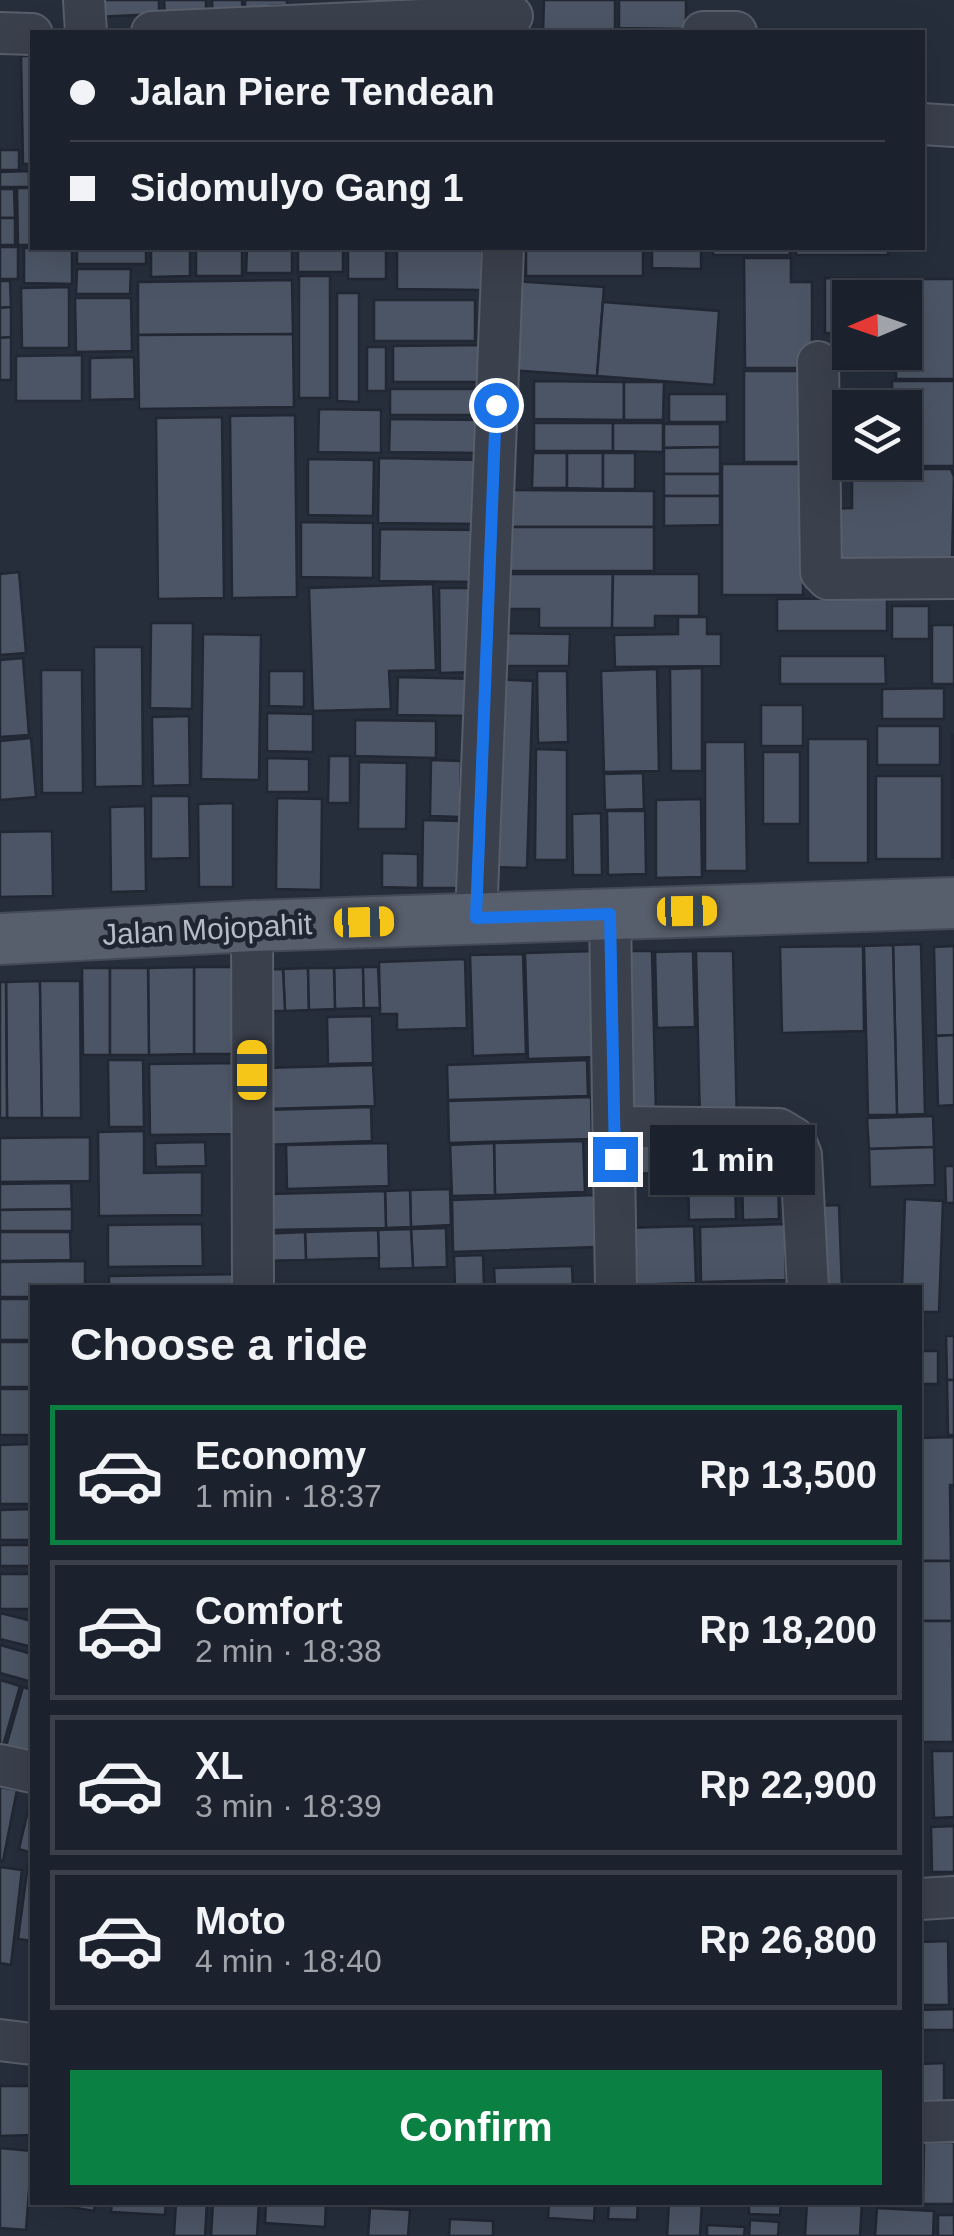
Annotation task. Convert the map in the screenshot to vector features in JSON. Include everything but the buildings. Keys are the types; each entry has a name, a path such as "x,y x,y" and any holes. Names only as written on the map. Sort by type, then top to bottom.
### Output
{"main road":[{"name":"Jalan Mojopahit","path":"0,938 954,903"}],"street":[{"path":"84,0 86,30"},
{"path":"197,30 512,16"},
{"path":"0,34 30,34"},
{"path":"925,124 954,126"},
{"path":"476,918 503,250"},
{"path":"818,362 820,572 828,579 954,578"},
{"path":"610,914 616,1285"},
{"path":"252,926 252,1285"},
{"path":"614,1127 780,1129 794,1138 801,1155 808,1285"},
{"path":"0,1765 30,1772"},
{"path":"922,1899 954,1897"},
{"path":"0,2040 30,2044"},
{"path":"922,2122 954,2121"}],"route":[{"path":"496,405 476,918 610,914 615,1159"}]}
